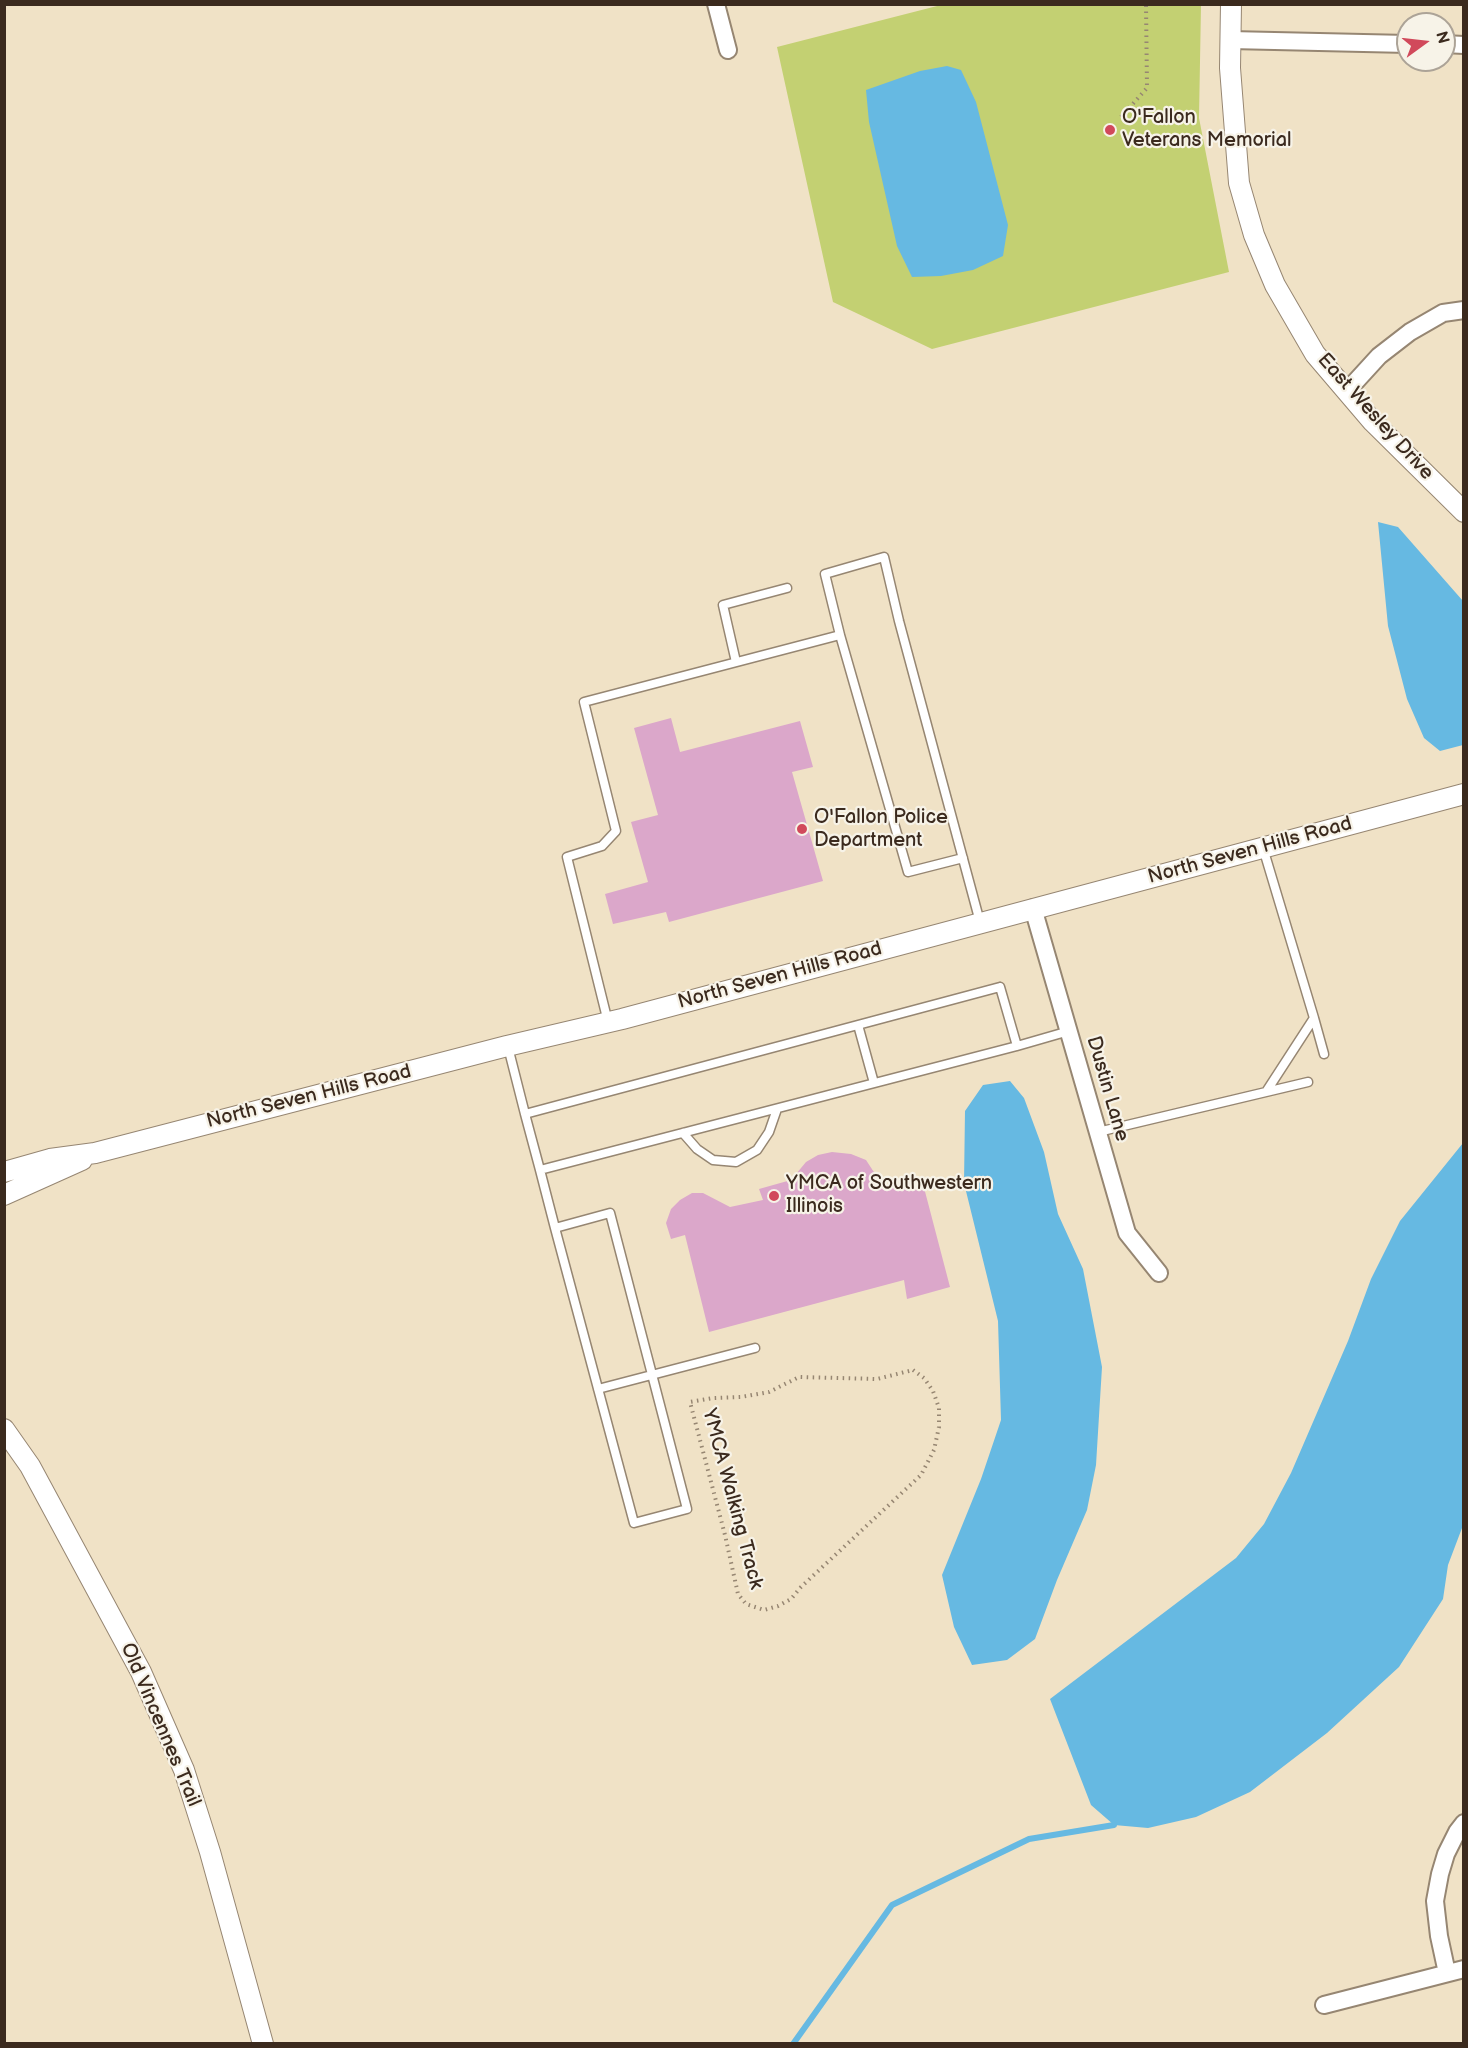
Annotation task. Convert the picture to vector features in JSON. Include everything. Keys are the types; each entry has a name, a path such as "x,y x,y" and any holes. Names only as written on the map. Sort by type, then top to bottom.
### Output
{"street":[{"path":"716,4 728,50"},
{"name":"East Wesley Drive","path":"1232,4 1230,68 1239,183 1254,236 1275,285 1316,354 1373,422 1464,512"},
{"path":"1230,40 1396,44"},
{"path":"1347,391 1379,356 1410,332 1443,313 1464,310"},
{"name":"North Seven Hills Road","path":"4,1172 50,1159 95,1153 608,1022 1464,794"},
{"name":"Dustin Lane","path":"1033,908 1127,1233 1159,1273"},
{"name":"North Seven Hills Road","path":"4,1195 95,1153"},
{"name":"Old Vincennes Trail","path":"4,1430 30,1466 141,1672 184,1770 210,1852 263,2043"},
{"path":"1447,1973 1439,1936 1435,1901 1446,1854 1456,1832 1464,1823"},
{"path":"1324,2005 1464,1969"}],"lane":[{"path":"963,858 908,872 825,574 884,557 899,621 963,858 980,923"},
{"path":"736,662 723,605 787,588"},
{"path":"608,1022 567,857 602,846 616,831 584,702 840,634"},
{"path":"1263,847 1324,1054"},
{"path":"525,1114 1000,987 1017,1046"},
{"path":"1266,1092 1314,1018"},
{"path":"858,1025 874,1083"},
{"path":"540,1170 1069,1031"},
{"path":"507,1046 555,1228 634,1523 687,1509 610,1213 555,1228"},
{"path":"1098,1132 1308,1082"},
{"path":"683,1133 697,1149 713,1160 736,1162 757,1150 769,1132 777,1109"},
{"path":"598,1389 755,1348"}],"path":[{"path":"1121,117 1147,88 1146,4"},
{"name":"YMCA Walking Track","path":"912,1370 924,1378 933,1391 939,1408 939,1427 934,1450 921,1475 791,1599 764,1610 746,1604 738,1594 690,1402 769,1392 799,1377 876,1379 912,1370"}],"green space":[{"path":"941,5 1201,5 1199,118 1229,272 932,349 833,302 777,47"}],"water":[{"path":"947,66 961,70 976,102 1008,225 1003,256 973,270 941,276 912,277 897,246 869,122 866,90 920,71"},
{"path":"1378,522 1398,527 1463,601 1463,745 1440,751 1424,738 1407,699 1388,626"},
{"path":"1010,1081 1024,1098 1044,1152 1058,1214 1083,1269 1102,1367 1096,1465 1087,1510 1035,1639 1007,1660 972,1665 954,1627 942,1575 981,1479 1001,1420 998,1321 964,1183 965,1111 983,1085"},
{"path":"1463,1143 1464,1517 1448,1565 1443,1599 1399,1667 1327,1733 1250,1792 1196,1817 1148,1828 1114,1825 1091,1805 1050,1699 1236,1558 1264,1524 1291,1473 1348,1341 1371,1279 1400,1221"}],"building":[{"path":"671,718 680,752 800,721 813,767 792,772 823,881 669,922 666,912 613,924 605,894 648,882 631,822 658,815 634,728"},
{"path":"832,1152 851,1154 866,1160 885,1189 922,1180 950,1287 907,1299 904,1280 709,1332 685,1235 671,1239 666,1223 671,1209 692,1193 703,1193 730,1207 763,1200 759,1189 791,1180 806,1162 818,1155"}],"waterway":[{"path":"793,2044 892,1905 1029,1839 1114,1825"}],"place":[{"name":"O'Fallon Veterans Memorial","path":"1110,130"},
{"name":"O'Fallon Police Department","path":"802,829"},
{"name":"YMCA of Southwestern Illinois","path":"774,1196"}]}
